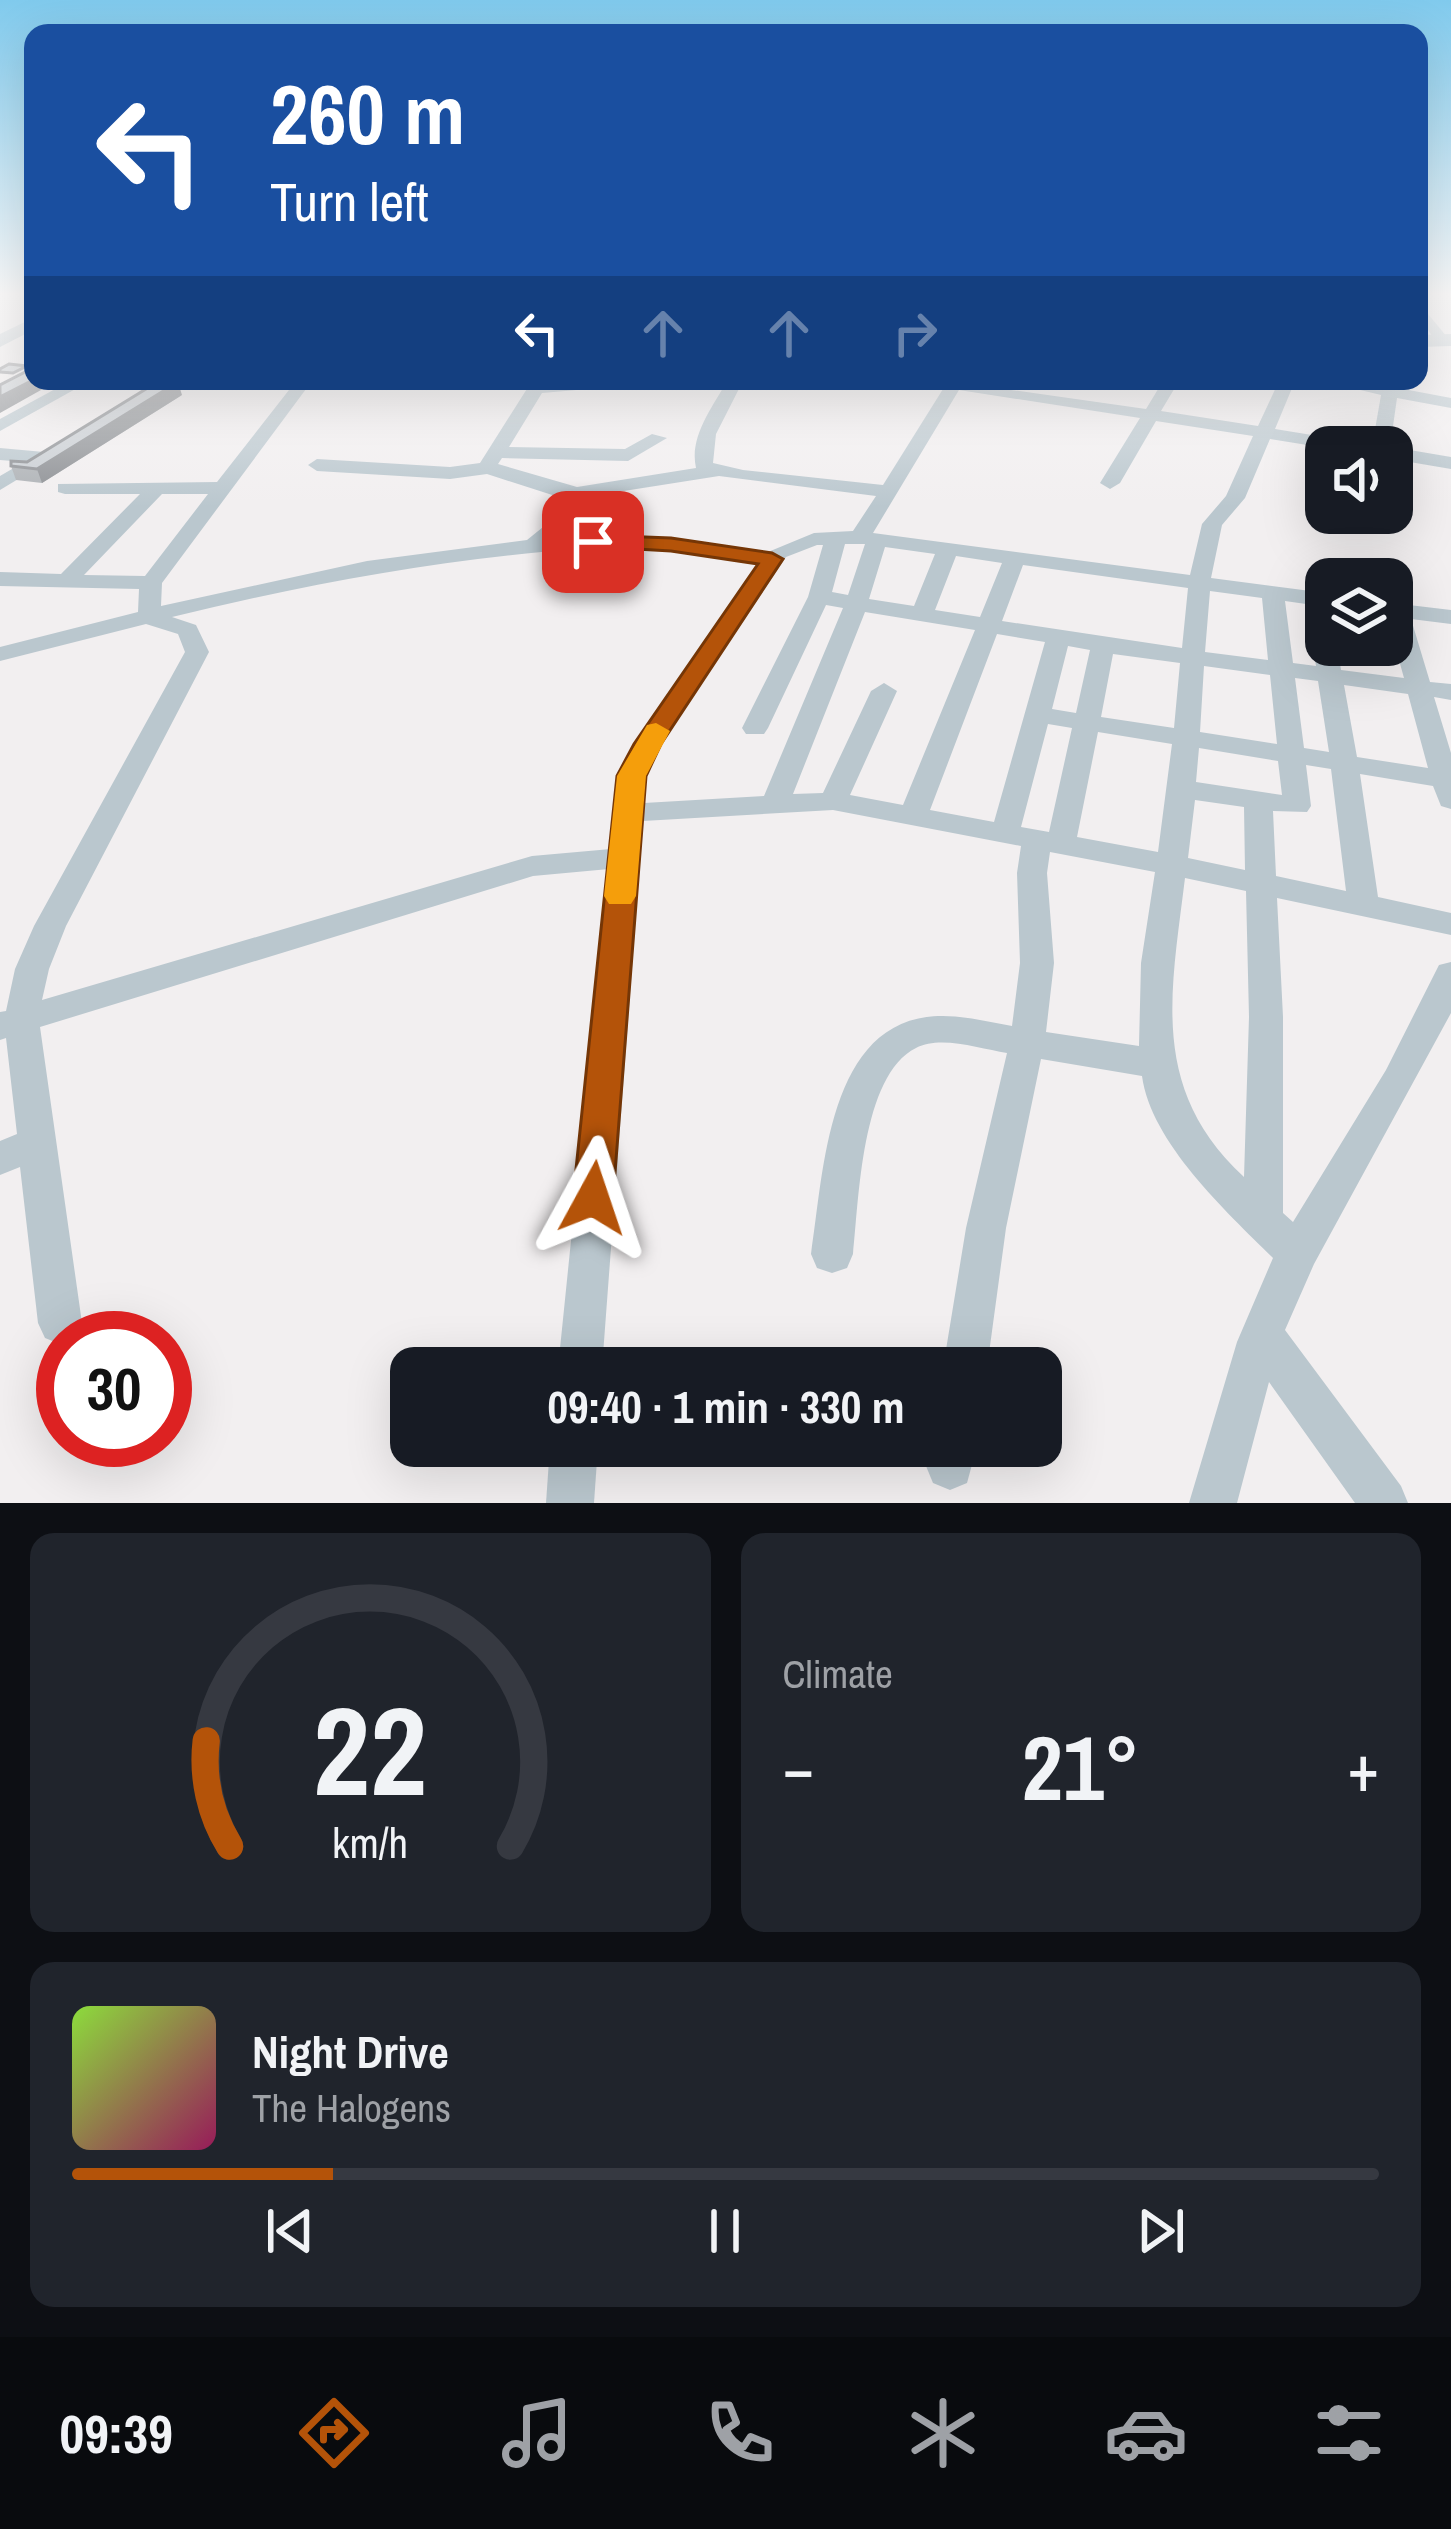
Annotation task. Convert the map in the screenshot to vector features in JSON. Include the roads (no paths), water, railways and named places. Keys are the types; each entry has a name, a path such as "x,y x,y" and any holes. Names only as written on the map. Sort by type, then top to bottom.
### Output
{"street":[{"path":"0,426 65,390"},
{"path":"150,600 224,488 297,390"},
{"path":"493,460 535,390"},
{"path":"716,471 701,459 706,437 730,390"},
{"path":"755,728 819,598 950,390"},
{"path":"1004,390 1305,439"},
{"path":"1110,483 1166,390"},
{"path":"1283,390 1235,497 1212,524 1199,584 1182,789 1158,963 1154,1029 1161,1084 1185,1132 1216,1176 1297,1253"},
{"path":"1384,426 1389,390"},
{"path":"1404,390 1451,403"},
{"path":"317,465 450,472 493,460 628,455 658,438"},
{"path":"0,484 62,447"},
{"path":"0,454 44,458"},
{"path":"1413,457 1451,463"},
{"path":"493,460 576,493 585,501 532,546"},
{"path":"576,493 716,471 888,491"},
{"path":"65,488 224,488"},
{"path":"66,581 158,488"},
{"path":"776,801 856,605 858,538"},
{"path":"582,1347 632,776 648,744 772,559 791,544 858,538 1305,597"},
{"path":"0,653 150,600 532,546 632,542 772,559"},
{"path":"922,614 947,551"},
{"path":"913,816 1014,560"},
{"path":"0,579 66,581 150,600 188,631 197,652 148,752 50,926 10,1022 37,1143 58,1311"},
{"path":"1182,789 1298,806 1273,593"},
{"path":"819,598 1103,645 1451,692"},
{"path":"1413,612 1451,617"},
{"path":"967,1347 990,1208 1027,1043 1036,963 1032,873 1039,716 1058,638"},
{"path":"1034,839 1086,723 1103,645"},
{"path":"1327,666 1363,905"},
{"path":"1039,716 1345,764 1449,786 1413,666"},
{"path":"833,801 884,691"},
{"path":"626,813 833,801 1174,865 1451,924"},
{"path":"1258,801 1266,1017 1263,1220"},
{"path":"10,1022 532,866 622,858"},
{"path":"1213,1503 1262,1335 1297,1253 1445,1003"},
{"path":"832,1254 857,1105 873,1066 894,1043 915,1032 943,1029 1159,1064"},
{"path":"0,1158 37,1143"},
{"path":"1262,1335 1384,1503"},
{"path":"570,1503 573,1467"}]}
